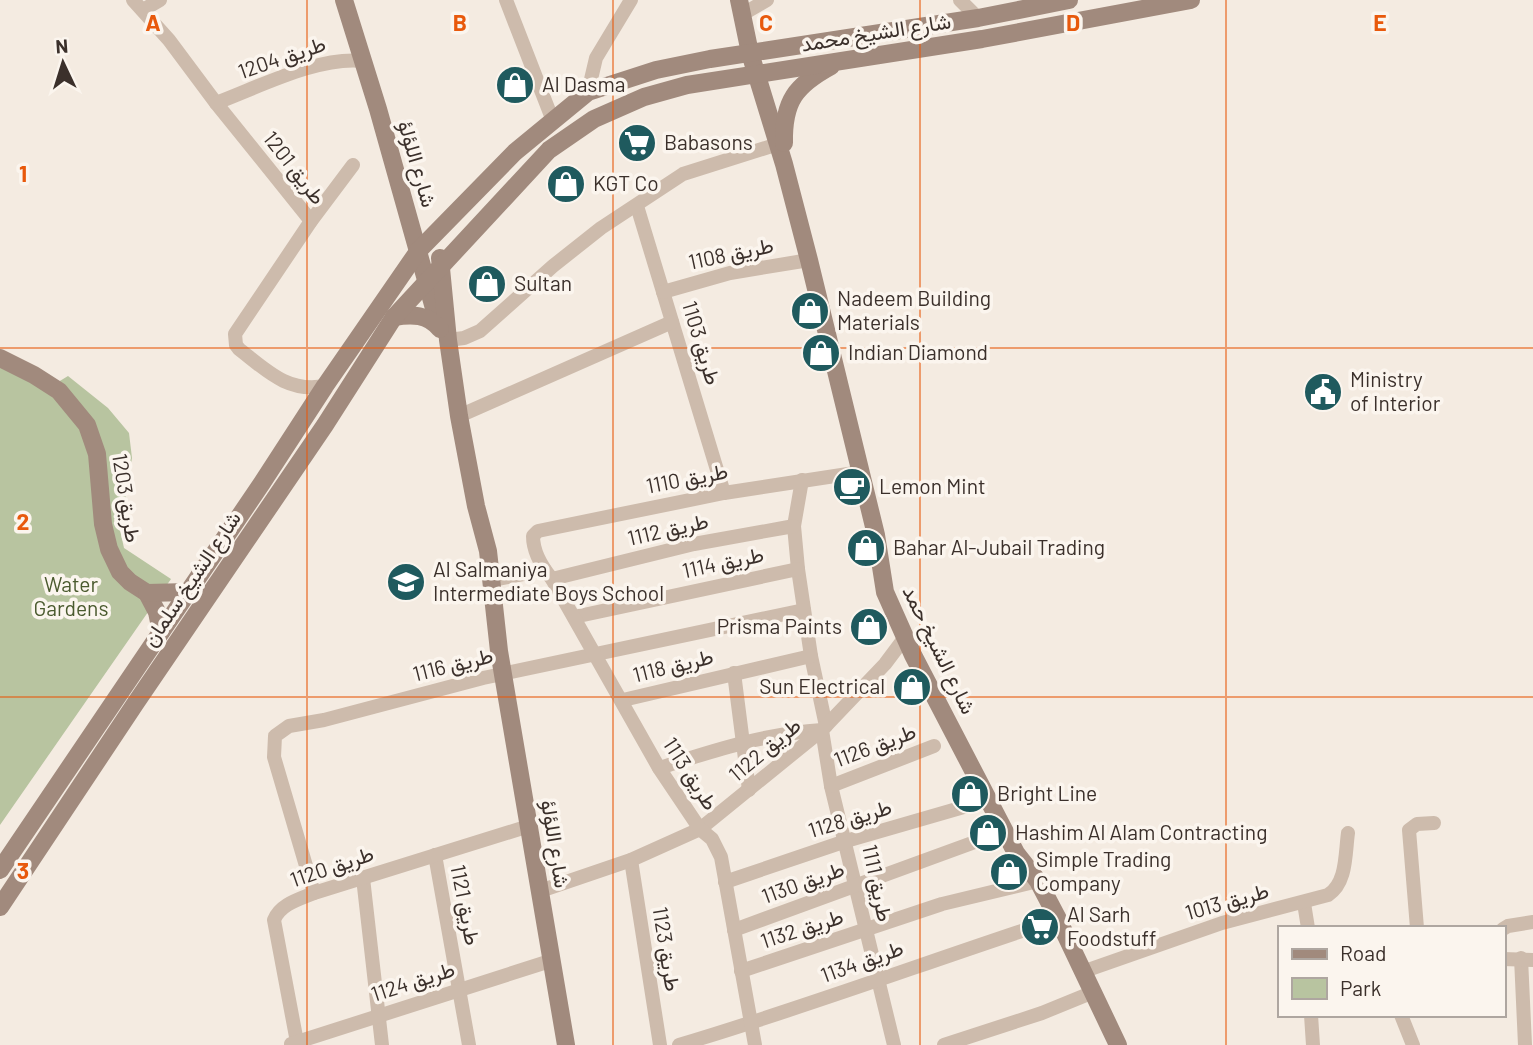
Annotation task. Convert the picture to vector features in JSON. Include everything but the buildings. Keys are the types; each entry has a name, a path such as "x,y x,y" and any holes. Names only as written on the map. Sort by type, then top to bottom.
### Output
{"main road":[{"name":"شارع اللؤلؤ","path":"344,0 424,244 428,280 444,334 476,506 488,551 499,651 566,1045"},
{"name":"شارع الشيخ محمد","path":"424,244 515,152 588,92 656,70 978,18 1069,0"},
{"name":"شارع الشيخ محمد","path":"428,280 549,150 594,119 644,97 687,85 1125,14 1191,0"},
{"name":"شارع الشيخ حمد","path":"741,7 750,53 784,164 809,260 876,535 885,592 913,655 1016,853 1038,881 1058,919 1118,1045"},
{"path":"784,164 785,122 793,95 802,84 838,62"},
{"name":"شارع اللؤلؤ","path":"424,244 437,249 441,265 444,334"},
{"name":"شارع الشيخ سلمان","path":"0,870 325,386 424,244"},
{"name":"شارع الشيخ سلمان","path":"0,907 325,425 394,317 428,280"},
{"path":"394,317 422,316 434,322 444,334"},
{"name":"طريق 1203","path":"0,358 47,382 69,401 87,425 97,454 103,524 109,549 120,572 147,593"},
{"name":"شارع اللؤلؤ","path":"476,506 482,578 490,627 499,651"},
{"path":"161,632 157,612 147,593 188,592"}],"street":[{"name":"طريق 1201","path":"160,0 138,5 190,66 216,103 311,221 237,330 235,342 242,352 288,385 306,388 325,386"},
{"path":"506,0 553,121"},
{"path":"588,92 596,58 621,7 631,0"},
{"path":"741,7 767,0"},
{"path":"960,0 978,18"},
{"name":"طريق 1204","path":"216,103 319,64 342,60 363,61"},
{"path":"444,334 464,338 480,331 591,236 683,174 778,144"},
{"path":"311,221 353,165"},
{"name":"طريق 1103","path":"638,206 724,493"},
{"name":"طريق 1108","path":"663,292 730,274 809,260"},
{"path":"459,416 672,322"},
{"name":"طريق 1110","path":"533,545 533,536 538,531 724,493 861,472"},
{"name":"طريق 1111","path":"802,480 794,526 798,569 831,786 894,1045"},
{"name":"طريق 1112","path":"492,580 548,574 794,526"},
{"name":"طريق 1113","path":"533,545 623,700 659,768 717,848 724,867 755,1045"},
{"name":"طريق 1114","path":"574,617 798,569"},
{"name":"طريق 1116","path":"314,893 274,757 275,736 289,726 324,720 503,674 804,610"},
{"name":"طريق 1122","path":"540,891 631,860 701,829 824,728 885,664 905,636"},
{"name":"طريق 1122","path":"885,664 913,655"},
{"name":"طريق 1118","path":"623,700 811,656"},
{"name":"طريق 1118","path":"734,673 749,790"},
{"path":"659,768 744,741 824,728"},
{"name":"طريق 1126","path":"831,786 934,746"},
{"name":"طريق 1128","path":"725,881 846,841 988,800"},
{"path":"1417,926 1409,830 1417,824 1434,823"},
{"name":"طريق 1120","path":"293,1043 274,920 282,907 314,893 528,827"},
{"name":"طريق 1130","path":"734,930 1005,831"},
{"name":"طريق 1013","path":"1082,972 1222,923 1328,895 1339,885 1348,833"},
{"name":"طريق 1121","path":"435,855 469,1045"},
{"name":"طريق 1123","path":"631,860 660,1045"},
{"path":"363,878 382,1045"},
{"name":"طريق 1132","path":"741,971 942,904 1038,881"},
{"path":"1304,903 1308,926"},
{"name":"طريق 1134","path":"679,1045 751,1024 1058,919"},
{"path":"1505,928 1533,922"},
{"path":"1505,958 1527,959 1525,1045"},
{"name":"طريق 1124","path":"293,1043 550,961"},
{"path":"944,1045 1019,1021 1091,993"},
{"path":"1311,1017 1313,1045"},
{"path":"1402,1017 1413,1045"}],"green space":[{"name":"Water Gardens","path":"0,350 50,387 68,376 108,408 129,433 132,458 120,530 124,548 171,579 0,825"}],"place":[{"name":"Al Dasma","path":"515,85"},
{"name":"Babasons","path":"637,143"},
{"name":"KGT Co","path":"566,184"},
{"name":"Sultan","path":"487,284"},
{"name":"Nadeem Building Materials","path":"810,311"},
{"name":"Indian Diamond","path":"821,353"},
{"name":"Ministry of Interior","path":"1323,392"},
{"name":"Lemon Mint","path":"852,487"},
{"name":"Bahar Al-Jubail Trading","path":"866,548"},
{"name":"Al Salmaniya Intermediate Boys School","path":"406,582"},
{"name":"Prisma Paints","path":"869,627"},
{"name":"Sun Electrical","path":"912,687"},
{"name":"Bright Line","path":"970,794"},
{"name":"Hashim Al Alam Contracting","path":"988,833"},
{"name":"Simple Trading Company","path":"1009,872"},
{"name":"Al Sarh Foodstuff","path":"1040,927"}]}
